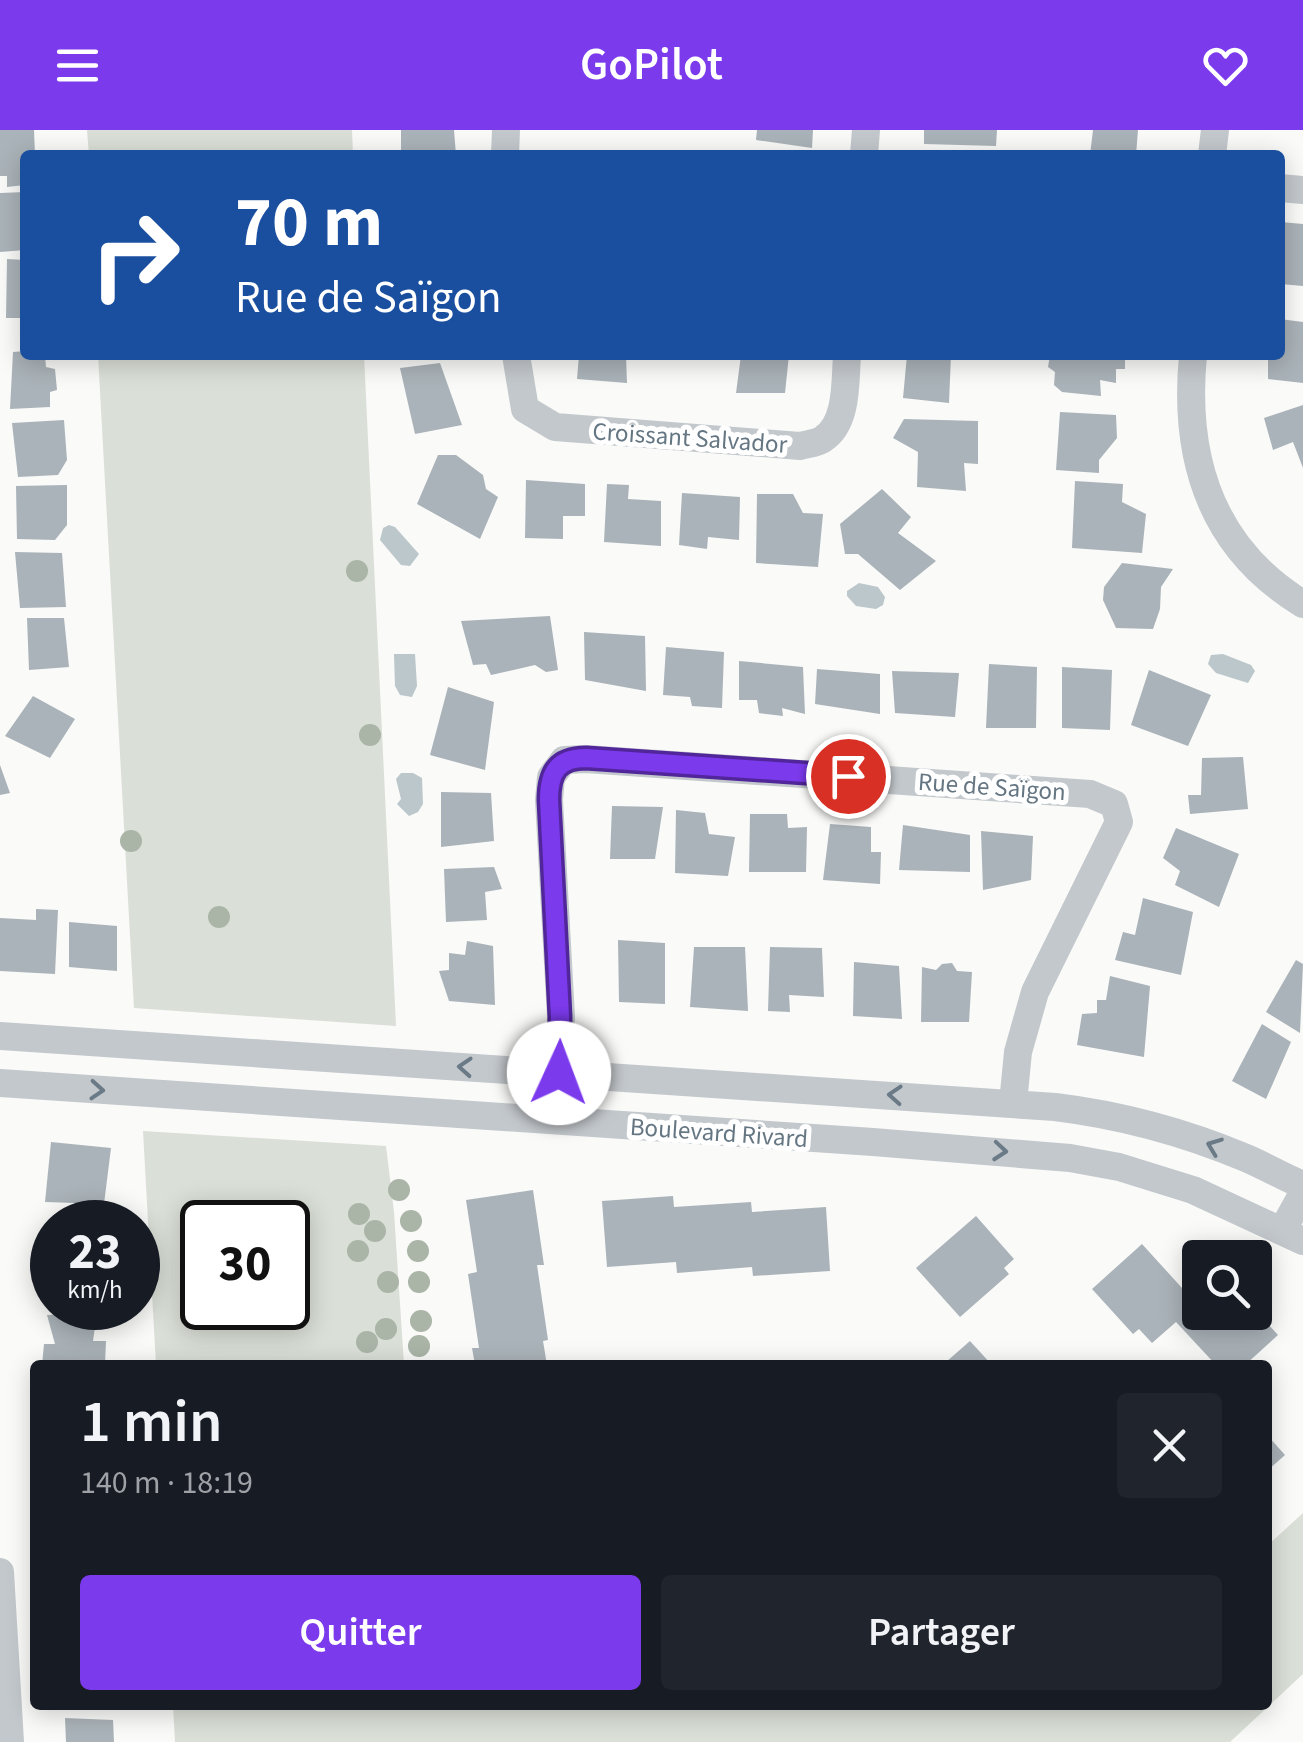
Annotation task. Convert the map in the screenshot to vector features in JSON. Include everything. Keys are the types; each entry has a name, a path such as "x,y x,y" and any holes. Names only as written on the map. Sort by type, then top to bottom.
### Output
{"street":[{"name":"Croissant Salvador","path":"517,360 526,409 554,427 800,446 822,440 836,426 847,360"},
{"path":"1193,360 1191,438 1202,481 1219,520 1245,559 1280,590 1303,604"},
{"name":"Rue de Saïgon","path":"559,1073 560,1017 549,800 551,777 564,760 586,758 1090,794 1114,804 1120,822 1035,992 1021,1041 1012,1103"},
{"name":"Boulevard Rivard","path":"0,1036 1012,1103 1094,1112 1150,1124 1246,1158 1303,1185"},
{"name":"Boulevard Rivard","path":"0,1083 1058,1157 1108,1164 1170,1182 1217,1199 1292,1236"},
{"path":"1292,1236 1303,1193"},
{"path":"0,1572 10,1742"}],"shaded area":[{"path":"87,130 352,130 353,150 89,150"},
{"path":"98,360 364,360 396,1026 134,1008"},
{"path":"389,525 419,554 410,566 401,565 380,540 383,528"},
{"path":"859,583 878,587 885,597 883,605 876,609 856,606 847,591"},
{"path":"394,654 415,654 417,686 412,697 400,695 395,686"},
{"path":"1223,654 1251,665 1255,671 1248,683 1216,673 1208,664 1211,655"},
{"path":"401,773 422,778 423,804 409,816 397,804 401,799 396,779"},
{"path":"143,1131 386,1146 404,1360 156,1360 154,1330 160,1330 160,1200 147,1200"},
{"path":"1303,1513 1303,1674 1272,1703 1272,1541"},
{"path":"173,1710 1264,1710 1230,1742 175,1742"}],"building":[{"path":"0,130 34,130 35,150 20,150 20,186 7,187 7,176 0,176"},
{"path":"401,130 454,130 456,150 401,150"},
{"path":"757,130 813,130 812,148 756,140"},
{"path":"924,130 997,130 996,146 924,144"},
{"path":"1093,130 1138,130 1136,150 1091,150"},
{"path":"20,192 20,250 0,252 0,193"},
{"path":"1285,222 1303,224 1303,286 1285,284"},
{"path":"7,259 20,260 20,318 6,318"},
{"path":"1285,320 1303,322 1303,383 1268,379 1268,360 1285,360"},
{"path":"20,351 20,360 45,360 46,367 55,369 57,390 50,392 50,407 10,409 13,352"},
{"path":"579,360 626,360 627,383 577,379"},
{"path":"740,360 788,360 785,393 736,393"},
{"path":"907,360 951,360 949,403 903,398"},
{"path":"1049,360 1125,360 1125,369 1116,369 1116,383 1100,380 1101,396 1062,392 1054,385 1055,372 1048,367"},
{"path":"440,363 462,425 415,434 400,368"},
{"path":"1303,405 1303,468 1293,442 1273,450 1264,418"},
{"path":"1060,412 1116,415 1117,438 1099,460 1099,473 1056,470"},
{"path":"904,419 978,421 978,464 964,463 966,491 917,487 918,452 893,438"},
{"path":"64,420 67,460 58,475 18,477 12,423"},
{"path":"438,455 456,455 483,475 486,489 498,497 480,539 417,504"},
{"path":"526,480 585,484 585,516 563,516 563,539 525,538"},
{"path":"1075,481 1123,484 1122,502 1146,514 1142,553 1072,548"},
{"path":"607,484 629,485 628,499 661,501 661,546 604,542"},
{"path":"67,485 67,525 55,540 17,539 16,486"},
{"path":"882,489 911,517 898,533 936,561 900,590 858,554 845,554 840,524"},
{"path":"682,493 740,497 739,540 708,537 707,549 679,545"},
{"path":"757,494 793,494 803,513 823,514 818,567 756,563"},
{"path":"15,552 62,553 66,607 20,608"},
{"path":"1122,563 1173,569 1161,587 1160,609 1153,629 1116,628 1103,600 1104,587"},
{"path":"550,616 558,670 546,672 535,665 491,675 486,664 473,665 461,621"},
{"path":"27,618 64,618 69,667 29,670"},
{"path":"584,632 645,636 646,691 585,680"},
{"path":"666,647 724,652 722,708 692,706 690,697 663,695"},
{"path":"739,661 803,667 805,714 782,708 783,716 759,713 757,700 739,700"},
{"path":"989,664 1037,667 1036,728 986,728"},
{"path":"1062,667 1112,670 1110,730 1062,728"},
{"path":"817,669 880,674 880,714 815,704"},
{"path":"1149,670 1211,695 1188,746 1131,725"},
{"path":"892,671 959,673 955,717 895,713"},
{"path":"448,687 494,702 485,770 430,755"},
{"path":"33,696 75,719 50,758 5,736"},
{"path":"1243,757 1248,809 1190,814 1188,795 1201,795 1202,758"},
{"path":"0,765 10,793 0,795"},
{"path":"441,792 491,793 494,841 441,847"},
{"path":"612,806 663,807 655,859 610,859"},
{"path":"676,810 705,813 709,834 735,837 728,876 675,873"},
{"path":"750,814 787,814 788,828 807,827 806,872 749,872"},
{"path":"830,824 871,827 871,852 881,852 880,884 823,880"},
{"path":"903,825 970,835 970,872 899,870"},
{"path":"1176,828 1239,854 1219,907 1175,885 1180,871 1163,858"},
{"path":"981,831 1033,836 1031,880 983,890"},
{"path":"494,867 502,889 485,892 487,920 446,922 444,869"},
{"path":"1143,898 1193,912 1181,975 1115,960 1123,932 1135,935"},
{"path":"36,909 58,910 55,974 0,971 0,918 36,920"},
{"path":"69,922 117,926 117,971 69,967"},
{"path":"618,940 665,943 665,1004 619,1002"},
{"path":"467,941 493,946 495,1005 449,1001 439,971 449,970 449,953 465,955"},
{"path":"694,947 745,947 748,1011 690,1007"},
{"path":"770,947 822,948 824,997 789,995 790,1012 768,1011"},
{"path":"1296,960 1303,964 1300,1033 1266,1012"},
{"path":"854,962 899,966 902,1019 853,1016"},
{"path":"952,963 957,971 972,972 969,1022 921,1022 922,967 936,970 942,964"},
{"path":"1110,976 1150,986 1144,1057 1077,1045 1082,1014 1097,1013 1097,1000 1106,1000"},
{"path":"1262,1024 1291,1042 1266,1099 1232,1081"},
{"path":"51,1142 111,1148 104,1200 45,1200"},
{"path":"533,1190 544,1265 537,1265 548,1340 543,1341 546,1360 474,1360 472,1348 479,1348 468,1274 477,1272 466,1200"},
{"path":"673,1196 674,1207 751,1202 752,1212 826,1207 830,1271 753,1276 752,1267 677,1273 676,1262 607,1267 602,1201"},
{"path":"976,1216 1014,1259 1004,1268 1009,1274 960,1317 916,1268"},
{"path":"1142,1244 1182,1288 1182,1328 1176,1322 1152,1343 1139,1329 1133,1334 1092,1289"},
{"path":"1272,1328 1278,1335 1250,1360 1211,1360 1183,1330"},
{"path":"51,1330 95,1330 93,1341 106,1341 105,1360 42,1360 44,1344 55,1344"},
{"path":"970,1341 987,1360 948,1360"},
{"path":"1272,1440 1285,1455 1272,1466"},
{"path":"65,1718 113,1720 114,1742 66,1742"}],"route":[{"path":"559,1073 561,1035 549,800 556,767 564,760 586,758 848,776"}]}
